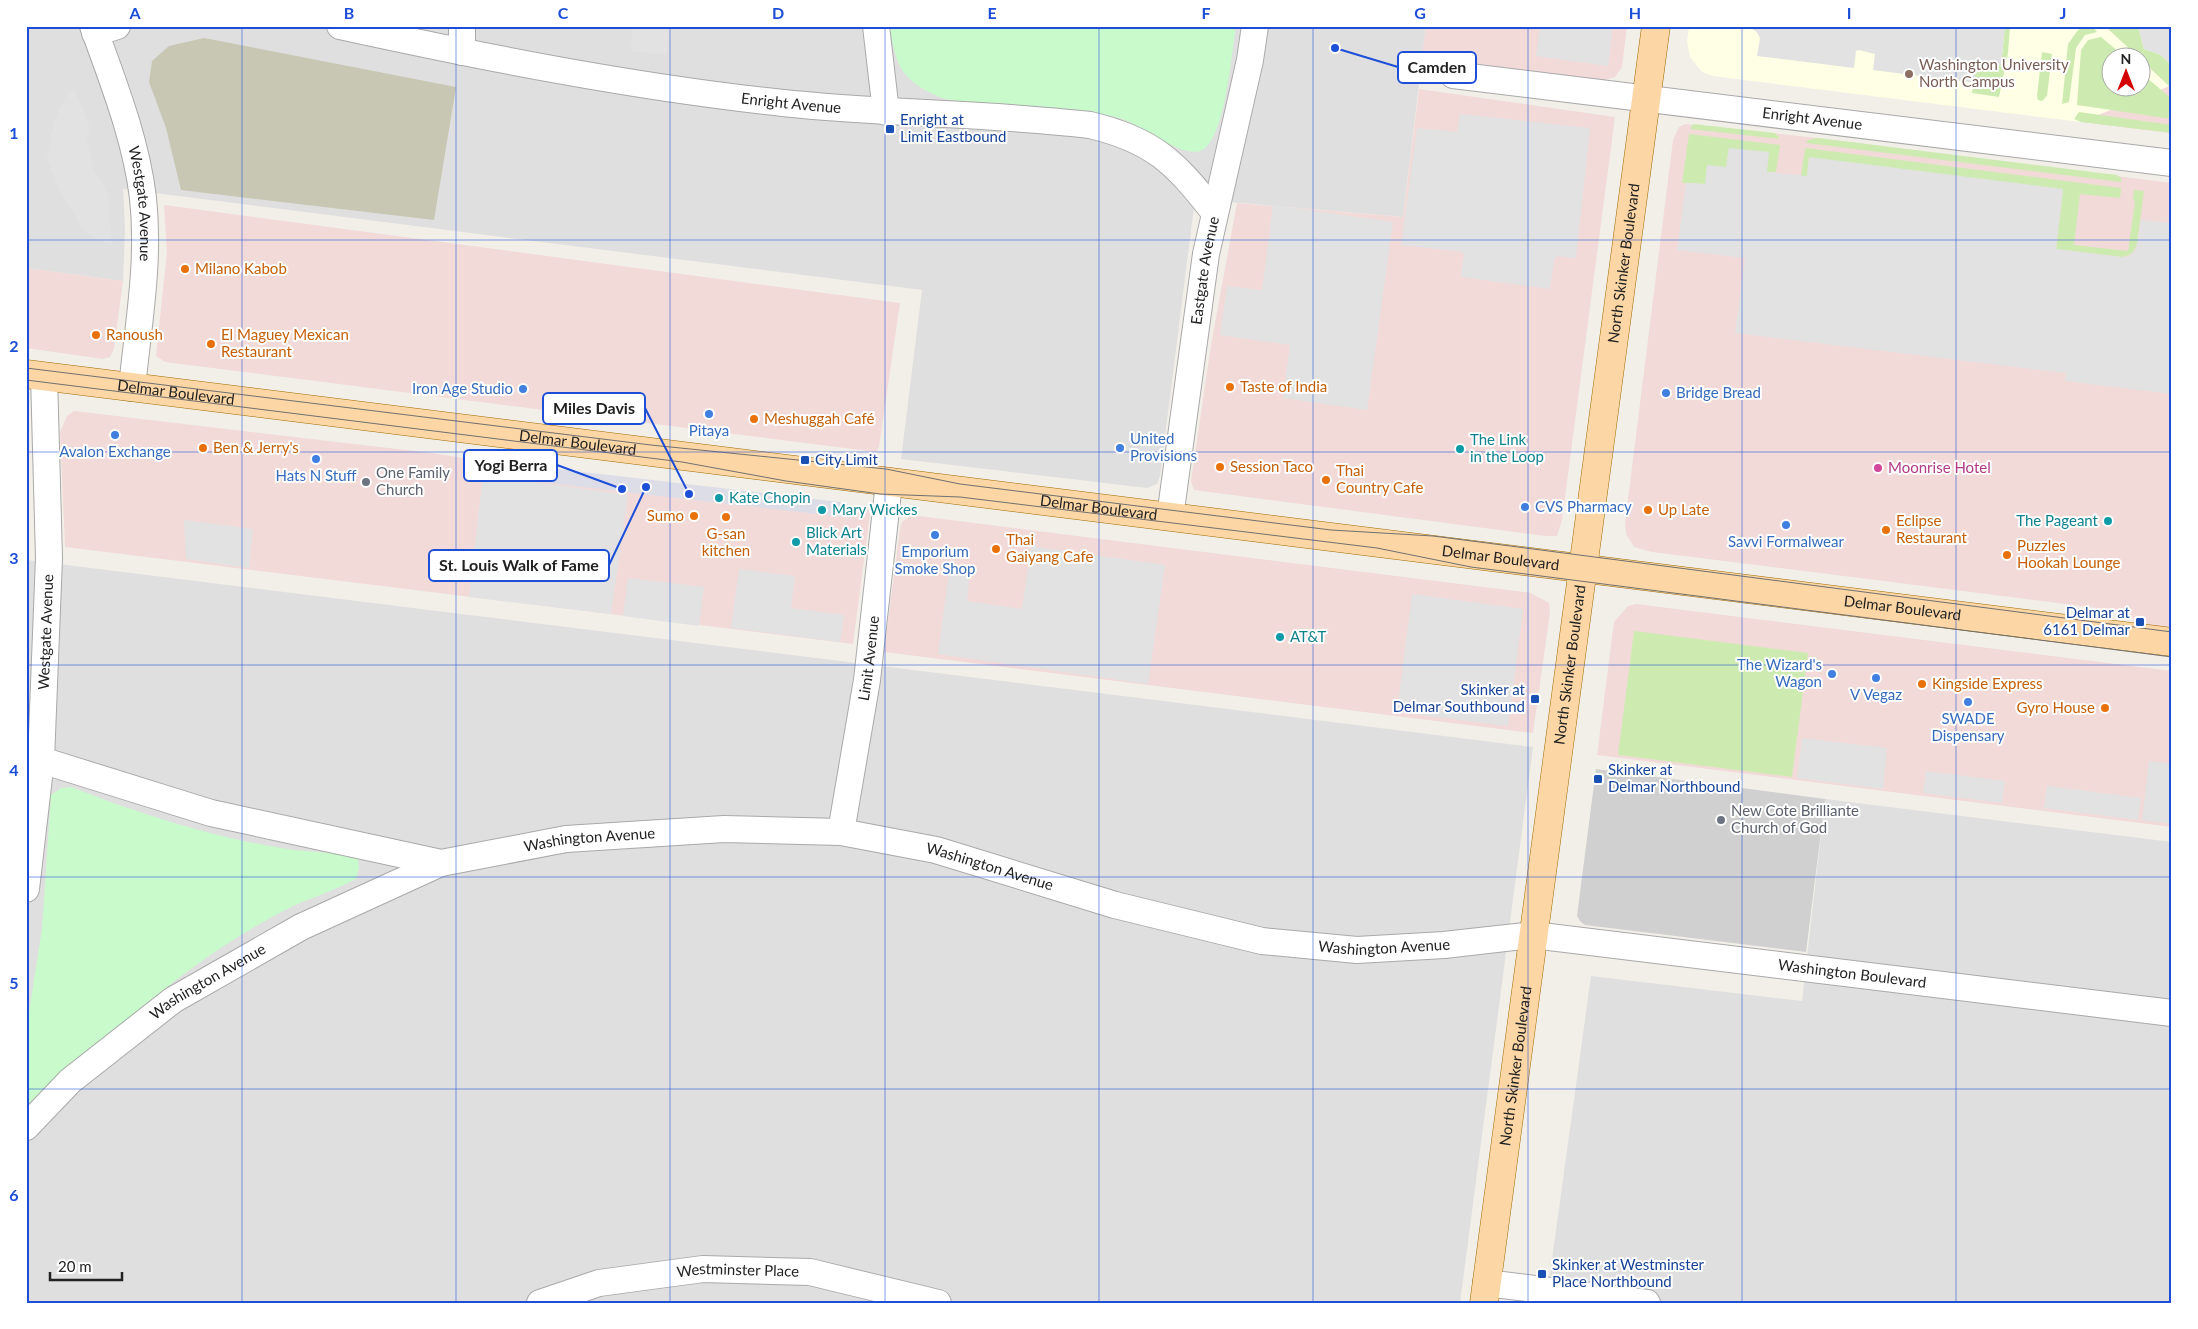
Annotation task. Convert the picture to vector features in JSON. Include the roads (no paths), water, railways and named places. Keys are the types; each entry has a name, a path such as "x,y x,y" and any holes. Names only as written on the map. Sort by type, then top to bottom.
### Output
{"main road":[{"name":"North Skinker Boulevard","path":"1485,1293 1561,743 1582,567 1656,26"},
{"name":"Delmar Boulevard","path":"35,375 2172,642"}],"street":[{"name":"Enright Avenue","path":"340,26 462,52 652,87 784,103 886,112 1056,121 1090,125 1120,132 1142,142 1161,155 1197,191 1214,212"},
{"path":"462,26 462,52"},
{"path":"876,26 886,112"},
{"name":"Eastgate Avenue","path":"1170,517 1202,278 1214,212 1246,77 1255,26"},
{"name":"Westgate Avenue","path":"102,29 134,152 142,198 145,249 144,299 132,388"},
{"name":"Enright Avenue","path":"1453,75 2172,163"},
{"name":"Westgate Avenue","path":"26,889 41,760 49,549 35,375"},
{"name":"Limit Avenue","path":"841,832 867,680 889,483"},
{"name":"Washington Avenue","path":"41,760 211,813 441,863"},
{"name":"Washington Avenue","path":"26,1126 70,1081 173,1000 301,926 441,863 566,839 724,829 841,832 936,850 1115,904 1262,941 1356,950 1444,945 1533,935"},
{"name":"Washington Boulevard","path":"1533,935 2172,1014"},
{"name":"Westminster Place","path":"540,1303 599,1283 702,1269 810,1272 938,1303"},
{"path":"1485,1293 1646,1303"}],"tram line":[{"path":"26,368 651,445 886,469 960,484 1331,530 1433,536 2172,632"},
{"path":"26,380 682,462 786,481 880,494 960,497 1377,548 1471,567 2172,657"}],"place":[{"name":"Camden","path":"1335,48"},
{"name":"Washington University North Campus","path":"1909,74"},
{"name":"Enright at Limit Eastbound","path":"890,129"},
{"name":"Milano Kabob","path":"185,269"},
{"name":"Ranoush","path":"96,335"},
{"name":"El Maguey Mexican Restaurant","path":"211,344"},
{"name":"Taste of India","path":"1230,387"},
{"name":"Iron Age Studio","path":"523,389"},
{"name":"Bridge Bread","path":"1666,393"},
{"name":"Pitaya","path":"709,414"},
{"name":"Meshuggah Café","path":"754,419"},
{"name":"Avalon Exchange","path":"115,435"},
{"name":"Ben & Jerry's","path":"203,448"},
{"name":"United Provisions","path":"1120,448"},
{"name":"The Link in the Loop","path":"1460,449"},
{"name":"Hats N Stuff","path":"316,459"},
{"name":"City Limit","path":"805,460"},
{"name":"Session Taco","path":"1220,467"},
{"name":"Moonrise Hotel","path":"1878,468"},
{"name":"Thai Country Cafe","path":"1326,480"},
{"name":"One Family Church","path":"366,482"},
{"name":"St. Louis Walk of Fame","path":"646,487"},
{"name":"Yogi Berra","path":"622,489"},
{"name":"Miles Davis","path":"689,494"},
{"name":"Kate Chopin","path":"719,498"},
{"name":"CVS Pharmacy","path":"1525,507"},
{"name":"Mary Wickes","path":"822,510"},
{"name":"Up Late","path":"1648,510"},
{"name":"Sumo","path":"694,516"},
{"name":"G-san kitchen","path":"726,517"},
{"name":"The Pageant","path":"2108,521"},
{"name":"Savvi Formalwear","path":"1786,525"},
{"name":"Eclipse Restaurant","path":"1886,530"},
{"name":"Emporium Smoke Shop","path":"935,535"},
{"name":"Blick Art Materials","path":"796,542"},
{"name":"Thai Gaiyang Cafe","path":"996,549"},
{"name":"Puzzles Hookah Lounge","path":"2007,555"},
{"name":"Delmar at 6161 Delmar","path":"2140,622"},
{"name":"AT&T","path":"1280,637"},
{"name":"The Wizard's Wagon","path":"1832,674"},
{"name":"V Vegaz","path":"1876,678"},
{"name":"Kingside Express","path":"1922,684"},
{"name":"Skinker at Delmar Southbound","path":"1535,699"},
{"name":"SWADE Dispensary","path":"1968,702"},
{"name":"Gyro House","path":"2105,708"},
{"name":"Skinker at Delmar Northbound","path":"1598,779"},
{"name":"New Cote Brilliante Church of God","path":"1721,820"},
{"name":"Skinker at Westminster Place Northbound","path":"1542,1274"}]}
